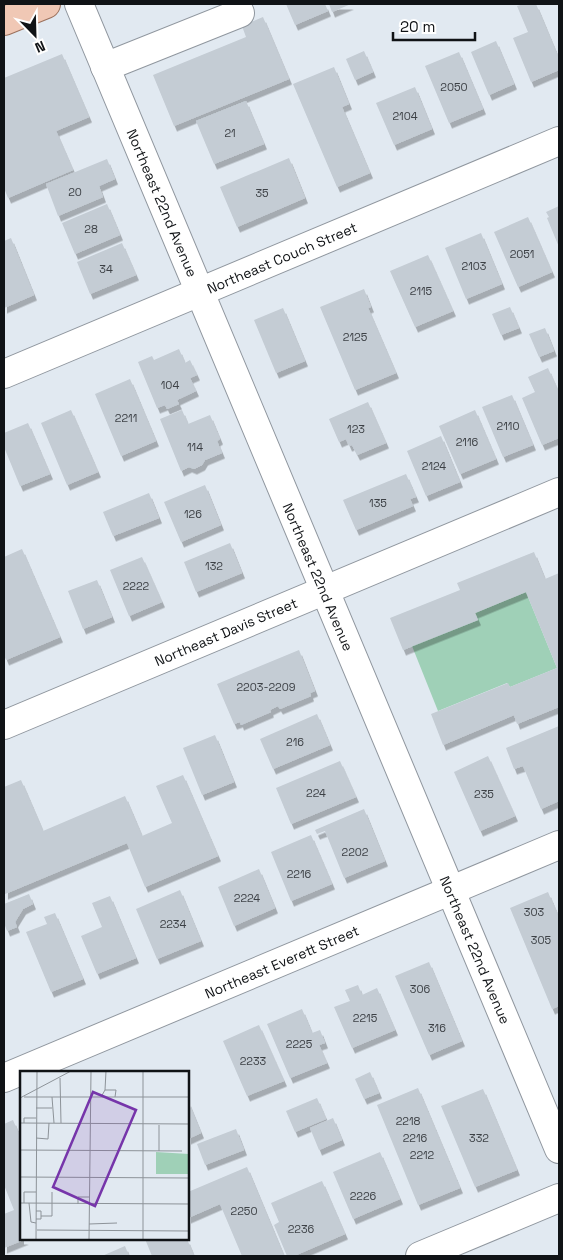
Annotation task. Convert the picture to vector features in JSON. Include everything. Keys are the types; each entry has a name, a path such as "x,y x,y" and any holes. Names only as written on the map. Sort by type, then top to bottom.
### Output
{"main road":[{"path":"4,22 46,4"}],"street":[{"name":"Northeast 22nd Avenue","path":"79,4 559,1149"},
{"path":"105,67 240,13 236,4"},
{"name":"Northeast Couch Street","path":"4,374 559,141"},
{"name":"Northeast Davis Street","path":"4,725 559,492"},
{"name":"Northeast Everett Street","path":"21,1071 559,845"},
{"name":"Northeast Everett Street","path":"4,1078 20,1071"},
{"path":"420,1256 454,1249 559,1198"}],"green space":[{"path":"526,592 557,668 510,687 507,683 438,711 412,646 478,620 475,613"}],"building":[{"path":"286,4 325,4 328,11 295,25"},
{"path":"329,4 351,4 332,12"},
{"path":"536,4 559,59 559,70 531,82 513,38 528,32 517,6"},
{"path":"263,17 289,79 174,126 153,75 246,37 242,26"},
{"path":"496,41 514,84 489,95 471,52"},
{"path":"364,51 373,72 355,80 346,59"},
{"path":"459,52 483,109 449,123 425,66"},
{"path":"62,54 89,117 56,131 73,170 8,198 4,188 4,78"},
{"path":"334,67 349,104 342,107 370,173 337,187 293,84"},
{"path":"415,87 432,129 394,145 376,103"},
{"path":"246,101 264,144 214,164 196,121"},
{"path":"289,158 305,198 237,227 220,187"},
{"path":"107,159 115,179 99,186 103,197 58,216 46,184"},
{"path":"107,204 120,235 75,254 62,223"},
{"path":"559,206 559,247 546,212"},
{"path":"528,217 552,272 518,287 494,232"},
{"path":"481,233 502,284 466,299 445,248"},
{"path":"11,238 34,295 4,308 4,241"},
{"path":"122,243 136,275 90,294 77,262"},
{"path":"428,255 453,311 415,327 390,271"},
{"path":"364,289 371,307 368,308 396,373 355,390 320,307"},
{"path":"510,307 519,328 501,335 492,314"},
{"path":"283,308 305,361 276,373 254,320"},
{"path":"545,328 554,351 539,357 529,334"},
{"path":"179,349 185,363 190,360 197,375 190,378 196,391 177,400 179,404 167,409 165,405 157,408 138,362 152,356 154,360"},
{"path":"548,368 559,393 559,438 542,445 522,398 535,392 528,377"},
{"path":"130,379 156,441 121,456 95,394"},
{"path":"512,395 533,445 503,457 482,407"},
{"path":"368,402 386,443 357,455 352,445 349,446 346,439 339,442 329,419"},
{"path":"71,410 98,472 67,485 41,423"},
{"path":"182,410 188,424 210,415 220,439 217,441 222,453 205,460 202,465 194,469 189,467 181,471 160,419"},
{"path":"475,410 496,459 460,474 439,426"},
{"path":"28,423 50,474 20,486 4,447 4,433"},
{"path":"441,436 460,482 426,496 407,451"},
{"path":"406,474 416,497 410,499 413,506 356,530 343,500"},
{"path":"205,485 221,525 181,542 164,502"},
{"path":"149,493 159,518 113,536 103,512"},
{"path":"230,543 242,573 196,592 184,562"},
{"path":"22,549 60,637 6,660 4,655 4,557"},
{"path":"534,552 545,579 559,573 559,707 517,724 514,715 443,745 431,714 508,683 510,687 557,668 526,592 475,613 478,620 403,650 390,618 460,590 457,583"},
{"path":"142,557 162,602 129,616 110,570"},
{"path":"97,580 112,617 83,629 68,591"},
{"path":"299,650 315,691 310,693 311,696 280,709 278,706 270,710 271,712 241,725 240,722 234,724 217,684"},
{"path":"317,714 330,745 273,769 260,739"},
{"path":"559,726 559,801 541,809 523,766 514,769 506,748"},
{"path":"215,735 234,782 202,795 183,748"},
{"path":"488,756 515,816 480,831 454,772"},
{"path":"340,761 356,797 291,824 276,788"},
{"path":"183,775 218,856 145,887 127,843 5,894 4,787 21,780 43,831 125,796 142,836 172,823 156,786"},
{"path":"364,809 385,861 344,878 325,831 317,834 315,830"},
{"path":"311,835 332,884 291,901 271,852"},
{"path":"259,869 275,908 234,926 218,887"},
{"path":"180,890 201,941 157,959 136,909"},
{"path":"548,892 559,918 559,1006 552,1009 510,908"},
{"path":"29,894 33,904 23,909 15,922 17,927 7,931 4,923 4,904"},
{"path":"110,896 136,958 97,974 81,936 102,927 92,903"},
{"path":"55,913 83,979 51,992 26,932 47,924 44,917"},
{"path":"429,962 462,1041 429,1055 395,976"},
{"path":"358,985 362,995 377,988 395,1030 352,1048 334,1007 350,1001 345,990"},
{"path":"302,1009 312,1033 320,1030 325,1043 319,1045 327,1063 290,1078 267,1024"},
{"path":"259,1025 284,1081 247,1096 223,1041"},
{"path":"370,1072 379,1093 364,1099 355,1079"},
{"path":"418,1088 460,1188 418,1205 377,1105"},
{"path":"483,1089 517,1170 475,1187 441,1106"},
{"path":"317,1098 326,1119 295,1132 286,1111"},
{"path":"189,1103 201,1133 189,1139"},
{"path":"333,1118 342,1140 319,1150 310,1128"},
{"path":"13,1120 20,1137 20,1240 24,1240 4,1248 4,1214 14,1210 4,1185 4,1124"},
{"path":"236,1129 244,1150 205,1165 197,1144"},
{"path":"380,1152 400,1199 353,1219 333,1172"},
{"path":"247,1167 284,1256 242,1256 220,1204 189,1218 189,1192"},
{"path":"322,1181 345,1234 294,1256 287,1256 274,1225 279,1222 271,1203"},
{"path":"145,1240 187,1240 194,1256 152,1256"},
{"path":"125,1246 129,1256 102,1256"}]}
